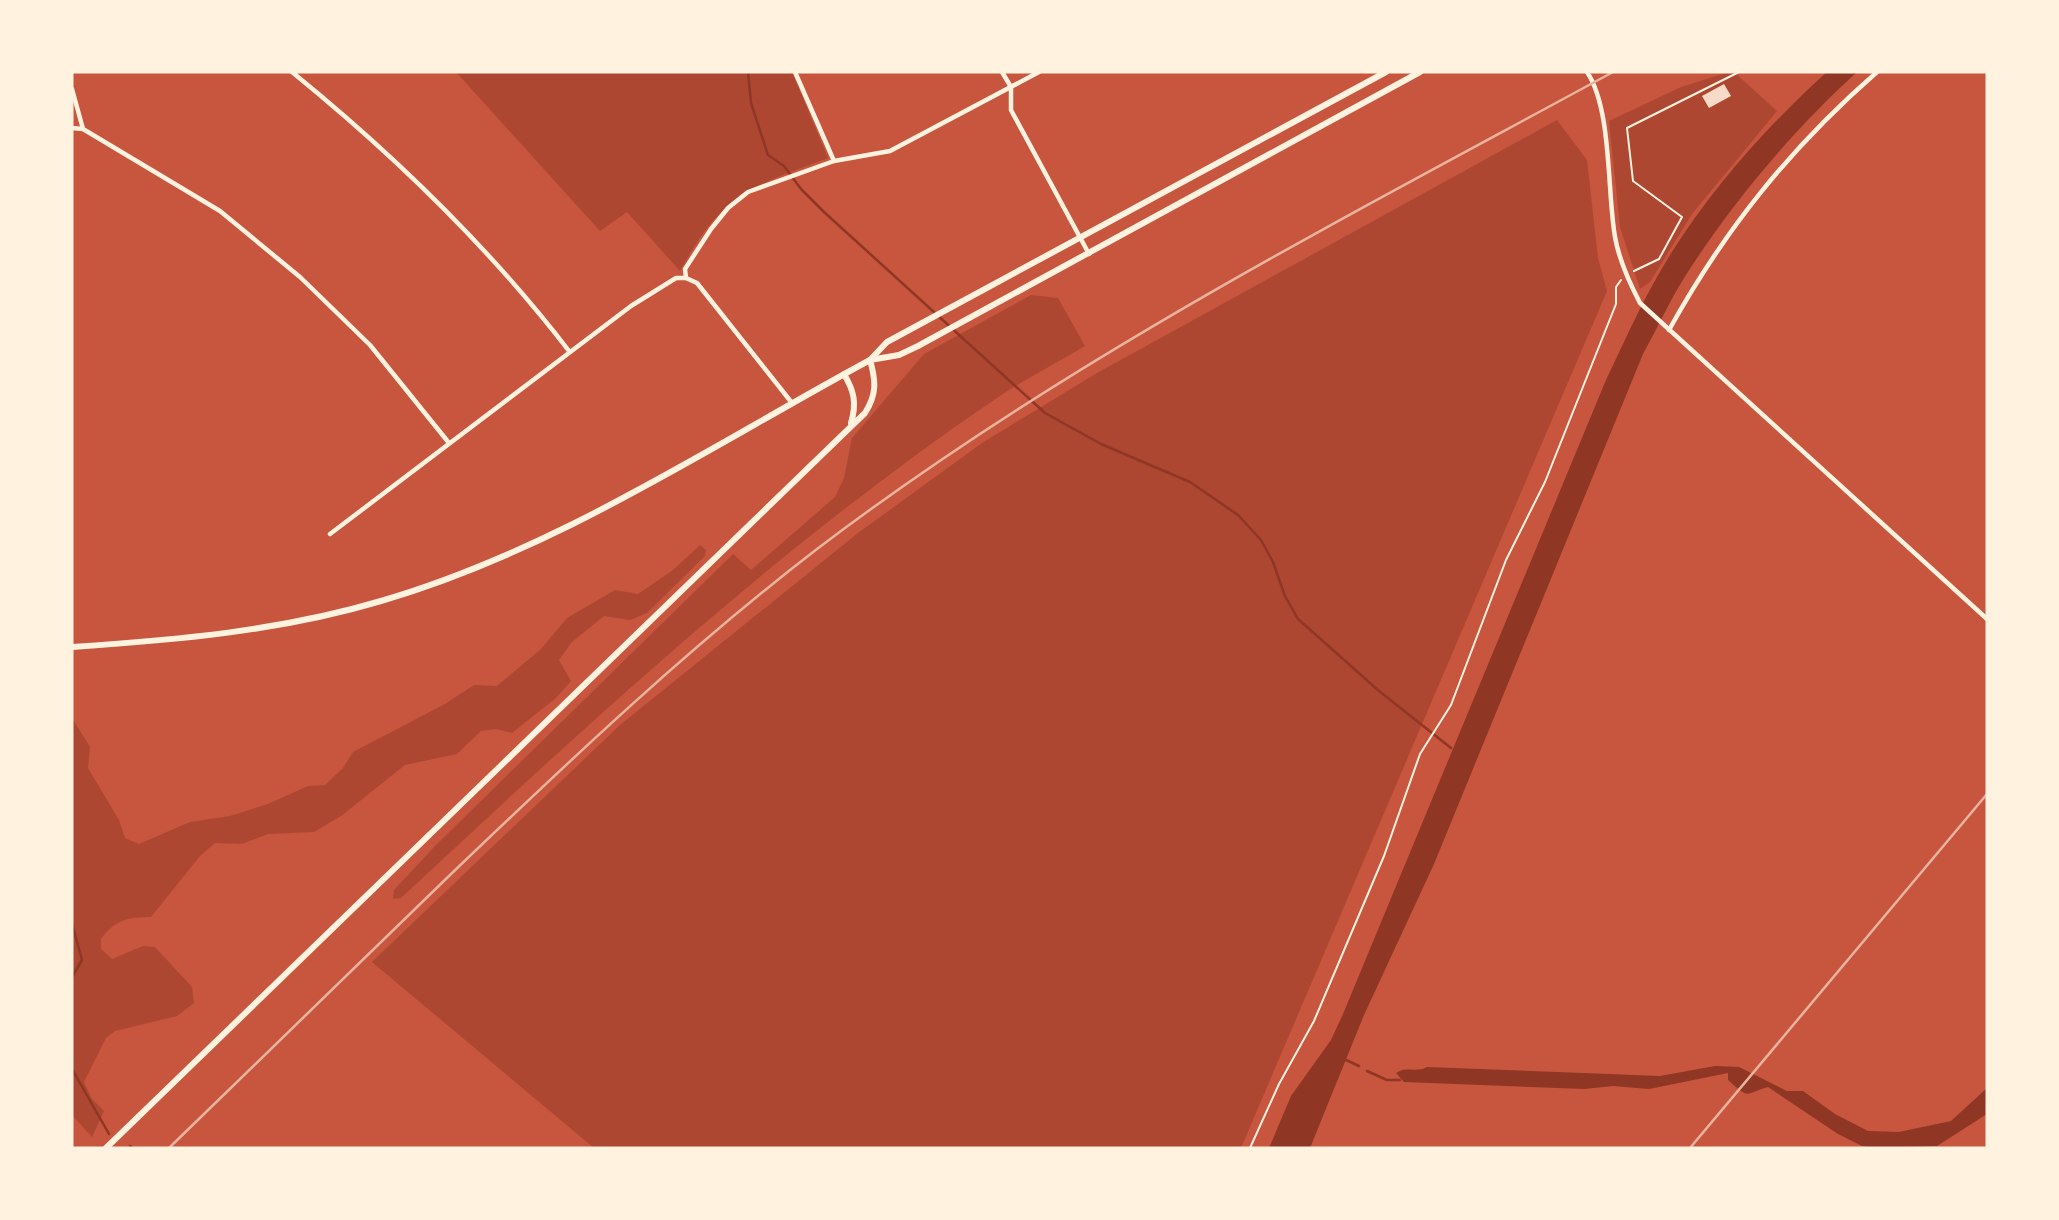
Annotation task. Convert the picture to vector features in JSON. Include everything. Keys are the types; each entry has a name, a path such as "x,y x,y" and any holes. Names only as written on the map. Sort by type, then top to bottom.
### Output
{"main road":[{"path":"72,647 191,638 267,628 360,607 416,589 528,545 870,359 887,342 904,332 1387,72"},
{"path":"870,359 899,355 1420,72"},
{"path":"107,1148 865,413 874,398 876,381 870,359"},
{"path":"844,373 854,391 855,408 851,425"}],"street":[{"path":"292,72 357,125 450,215 538,311 569,351"},
{"path":"795,72 834,161"},
{"path":"1002,72 1011,87 1011,110 1089,254"},
{"path":"686,278 684,269 690,258 729,208 748,192 834,161 865,158 890,151 1039,72"},
{"path":"1587,72 1597,95 1615,237 1626,276 1640,303 1987,619"},
{"path":"1669,330 1715,253 1799,144 1877,72"},
{"path":"72,89 83,129"},
{"path":"72,128 83,129 220,211 300,277 370,345 449,443"},
{"path":"330,534 569,351 631,306 676,278 686,278 697,283 792,403"}],"path":[{"path":"1636,270 1659,259 1682,217 1633,181 1627,128 1739,72"},
{"path":"1250,1148 1279,1084 1314,1021 1426,744 1451,705 1506,560 1550,470 1616,303 1618,282"}],"shaded area":[{"path":"456,72 792,72 828,158 777,177 740,196 710,225 680,271 627,212 600,231"},
{"path":"1734,72 1777,111 1692,214 1650,282 1640,289 1620,227 1609,121 1681,87"},
{"path":"1827,72 1857,72 1809,119 1742,196 1702,250 1643,354 1434,864 1364,1015 1310,1148 1269,1148 1291,1096 1331,1040 1343,1014 1606,380 1644,301 1686,230 1723,182 1762,136"},
{"path":"1557,120 1587,160 1598,258 1607,291 1241,1148 594,1148 372,962 620,725 858,533 982,443 1097,373"},
{"path":"1031,295 1058,298 1085,346 994,400 837,515 762,575 615,702 401,898 393,899 394,890 435,846 733,554 751,570 835,497 844,478 852,438 924,354"},
{"path":"700,545 706,550 705,556 647,613 630,620 604,616 572,642 559,660 571,681 556,698 512,733 496,729 481,731 457,754 405,765 341,816 314,832 268,834 242,844 215,843 200,856 151,917 128,919 111,928 101,939 101,949 112,959 143,946 155,947 192,987 194,1003 177,1016 115,1031 106,1038 84,1082 92,1099 104,1111 92,1137 72,1115 72,718 90,747 88,768 119,820 125,838 139,844 190,822 230,816 268,804 308,786 325,785 343,768 353,752 445,704 474,685 497,686 541,649 567,618 615,590 638,594 673,570"},
{"path":"1715,1066 1739,1067 1787,1091 1803,1091 1835,1114 1868,1131 1899,1132 1951,1121 1987,1088 1987,1114 1937,1146 1875,1148 1862,1146 1838,1134 1768,1087 1748,1094 1741,1091 1728,1080 1728,1073 1649,1089 1613,1086 1584,1089 1404,1082 1396,1073 1427,1067 1660,1076"}],"building":[{"path":"1724,84 1731,96 1709,108 1702,96"}],"waterway":[{"path":"748,72 751,103 768,155 784,166 801,189 824,212 1045,413 1101,444 1190,482 1238,515 1261,540 1298,619 1379,691 1451,748"},
{"path":"72,923 82,960 72,977"},
{"path":"1346,1060 1359,1066"},
{"path":"72,1069 109,1134"},
{"path":"1367,1071 1387,1080 1400,1080"}],"railway":[{"path":"169,1148 584,749 721,626 817,549 1007,416 1106,354 1307,238 1613,72"},
{"path":"1690,1148 1987,794"}]}
